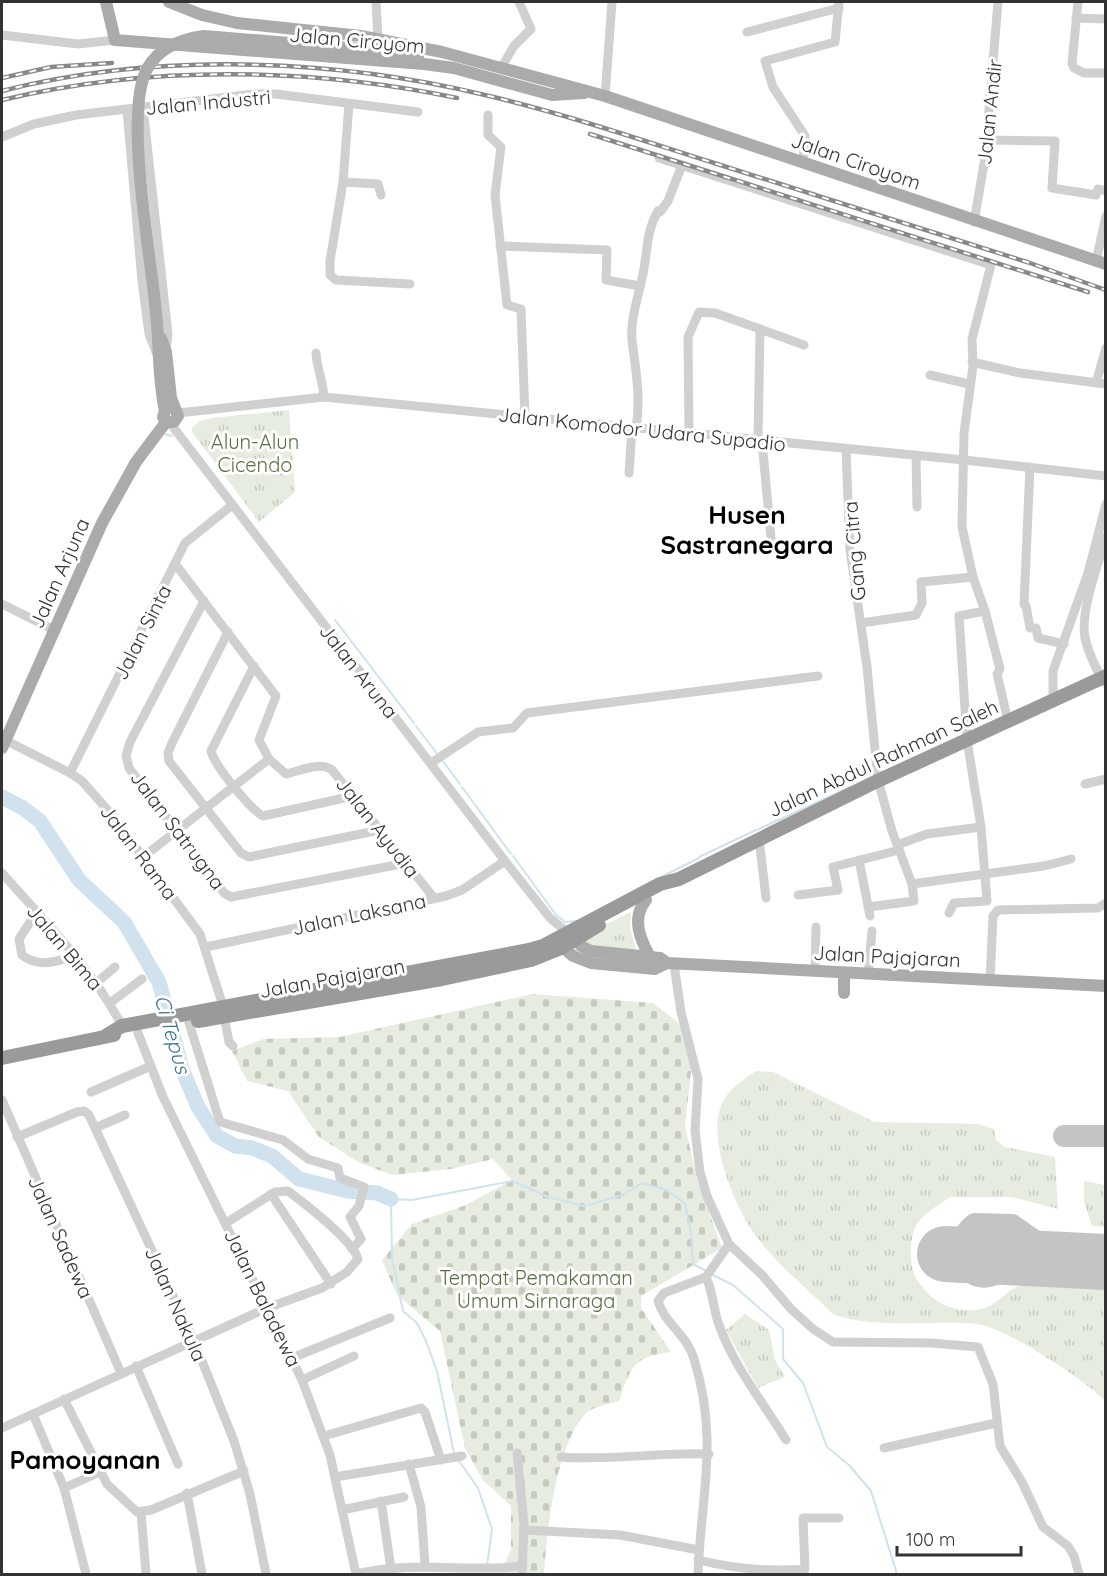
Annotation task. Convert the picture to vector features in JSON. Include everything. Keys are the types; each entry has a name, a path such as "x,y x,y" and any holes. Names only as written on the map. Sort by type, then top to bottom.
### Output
{"highway":[{"name":"Jalan Abdul Rahman Saleh","path":"564,939 664,891 679,879 878,780 1053,699 1103,679"},
{"name":"Jalan Abdul Rahman Saleh","path":"564,939 660,884 679,879"},
{"name":"Jalan Pajajaran","path":"107,1035 122,1026 170,1022 224,1011 452,976 531,960 564,939"},
{"name":"Jalan Pajajaran","path":"2,1058 107,1035 138,1033 170,1022 189,1023 224,1011"}],"main road":[{"path":"106,2 115,40"},
{"name":"Jalan Ciroyom","path":"178,3 237,23 376,45 553,89 599,95 1101,263"},
{"path":"171,415 155,304 136,116 142,80 156,57 180,41 204,36 376,45 421,58 455,63"},
{"name":"Jalan Ciroyom","path":"115,40 501,68 553,89"},
{"name":"Jalan Arjuna","path":"3,744 56,631 102,523 136,462 171,415"},
{"path":"646,900 638,913 638,920 643,943 650,957"},
{"name":"Jalan Pajajaran","path":"564,939 591,951 660,958 670,963 844,974 1106,986"},
{"name":"Jalan Pajajaran","path":"564,939 577,959 591,963 655,969 670,963"},
{"path":"844,974 844,993"}],"street":[{"path":"376,2 376,45"},
{"path":"501,68 514,46 531,29 519,2"},
{"path":"599,95 612,2"},
{"name":"Jalan Andir","path":"974,222 987,140 998,2"},
{"path":"1078,2 1074,68 1084,73 1106,73"},
{"path":"747,32 839,5 835,42 831,45 765,61 773,87 806,135 803,163"},
{"path":"1076,18 1106,19"},
{"path":"2,35 78,45 115,40"},
{"name":"Jalan Industri","path":"2,137 34,124 76,115 260,94 418,112"},
{"path":"350,104 343,182 330,261 332,278 410,284"},
{"path":"143,108 168,334 162,353"},
{"path":"127,110 149,334 162,353"},
{"path":"488,116 488,135 501,147 495,195 507,305 521,309 525,417"},
{"path":"987,140 1055,141 1052,188 1096,195 1098,189 1106,191"},
{"path":"659,158 990,264 972,339 972,362 964,434 962,527 973,577 985,611 1000,669 997,674 1008,721"},
{"path":"629,473 639,389 632,340 639,286 650,225 658,211 660,212 668,201 682,165"},
{"path":"343,182 378,184 381,195"},
{"path":"1101,263 1106,216"},
{"path":"500,246 607,250 606,280 639,286"},
{"path":"688,434 688,337 699,312 715,312 804,345"},
{"path":"760,329 760,441 772,549"},
{"path":"972,362 1020,373 1101,383 1106,348"},
{"path":"316,353 317,372 323,381 324,397"},
{"path":"930,375 969,384"},
{"name":"Jalan Komodor Udara Supadio","path":"171,415 324,397 1106,476"},
{"name":"Jalan Aruna","path":"171,415 231,506 434,763 564,939"},
{"name":"Gang Citra","path":"846,449 850,550 861,623 878,780 898,847 912,884"},
{"path":"916,455 917,507"},
{"path":"1030,467 1024,605 1030,628 1036,628 1038,638 1064,644"},
{"path":"1053,699 1053,671 1088,573 1106,504"},
{"name":"Jalan Sinta","path":"70,773 185,543 231,506"},
{"path":"1103,679 1087,646 1084,626 1106,537"},
{"path":"143,857 269,759 259,740 276,702 276,696 255,666 176,565"},
{"path":"861,623 916,615 922,603 921,582 973,577"},
{"name":"Jalan Satrugna","path":"204,601 126,756 129,768 224,893 231,897 406,863"},
{"path":"2,604 56,631"},
{"path":"949,913 954,903 987,901 981,827 967,740 959,616 985,611"},
{"path":"228,632 168,753 169,761 241,853 249,857 380,830"},
{"path":"255,666 211,751 235,786 256,812 263,816 353,796"},
{"path":"434,763 478,732 513,728 527,713 818,676"},
{"name":"Jalan Rama","path":"3,744 70,773 82,782 111,814 188,916 206,947 224,1011 229,1042 233,1046"},
{"name":"Jalan Ayudia","path":"269,759 286,774 317,766 328,767 434,898"},
{"path":"1085,784 1106,779"},
{"path":"798,895 838,890 833,867 898,847 921,836 981,827"},
{"path":"759,838 766,898"},
{"path":"859,860 869,911 914,901 912,884 985,875 1071,859"},
{"name":"Jalan Laksana","path":"206,947 462,890 505,861"},
{"name":"Jalan Bima","path":"2,873 75,954 110,1003 122,1026"},
{"path":"990,981 993,916 998,910 1098,908 1106,903"},
{"path":"36,913 19,939 22,955 36,963 60,961 75,954"},
{"path":"815,972 816,927"},
{"path":"868,975 872,931"},
{"path":"670,963 698,1078 695,1131 700,1172 707,1196 729,1244 762,1275 791,1309 813,1329 833,1342 931,1343 978,1347 993,1384 1000,1446 1022,1482 1043,1527 1074,1556 1078,1575"},
{"path":"96,983 115,967"},
{"path":"110,1003 142,979"},
{"path":"189,1023 220,1122 283,1140 308,1159 338,1168 340,1179 356,1182 364,1194 359,1206 350,1217 361,1239 352,1249"},
{"name":"Jalan Baladewa","path":"138,1033 163,1097 302,1380 324,1436 356,1574"},
{"path":"91,1092 151,1066"},
{"name":"Jalan Sadewa","path":"2,1100 121,1373"},
{"name":"Jalan Nakula","path":"17,1137 81,1111 87,1113 194,1341 244,1471 266,1575"},
{"path":"95,1128 125,1115"},
{"path":"2,1428 267,1308 331,1284 356,1262 357,1257 352,1249 318,1214 288,1191 282,1190 271,1194 226,1222"},
{"path":"271,1194 331,1284"},
{"path":"698,1575 709,1454 706,1411 694,1357 663,1312 658,1300 663,1293 709,1273 729,1244"},
{"path":"709,1273 718,1322 731,1350 786,1440"},
{"path":"292,1358 390,1318"},
{"path":"302,1380 354,1356"},
{"path":"136,1366 178,1464"},
{"path":"64,1399 100,1472 119,1497 133,1510 141,1512 244,1471"},
{"path":"324,1436 420,1408 425,1412 441,1460"},
{"path":"33,1414 64,1488 86,1575"},
{"path":"884,1448 996,1423"},
{"path":"561,1457 592,1460 681,1452 709,1454"},
{"path":"356,1574 420,1568 522,1570 524,1530 517,1454"},
{"path":"335,1477 458,1457"},
{"path":"409,1464 421,1507 420,1568"},
{"path":"64,1488 100,1472"},
{"path":"188,1493 202,1575"},
{"path":"342,1509 404,1497"},
{"path":"381,1501 391,1569"},
{"path":"141,1512 146,1575"},
{"path":"524,1530 620,1535 699,1555 731,1568 773,1572 805,1569 803,1518 839,1518"}],"green space":[{"name":"Alun-Alun Cicendo","path":"289,410 295,492 259,522 192,432 192,428 200,421 212,418"},
{"path":"631,912 630,928 637,953 591,949 584,941 593,931"},
{"name":"Tempat Pemakaman Umum Sirnaraga","path":"532,994 653,1003 680,1024 692,1063 685,1126 697,1179 722,1248 641,1296 641,1308 671,1352 648,1357 641,1361 630,1372 619,1401 588,1412 575,1429 566,1447 554,1491 544,1574 501,1574 511,1549 511,1506 483,1480 465,1448 440,1331 397,1295 382,1260 412,1224 466,1205 512,1180 493,1159 451,1169 392,1175 358,1162 319,1137 288,1091 247,1081 232,1051 263,1039 340,1037"},
{"path":"756,1071 773,1072 874,1122 978,1124 994,1129 996,1140 1005,1147 1055,1157 1058,1209 1012,1197 950,1197 925,1215 915,1228 911,1246 913,1270 917,1280 932,1297 946,1306 963,1310 988,1306 1014,1288 1027,1284 1105,1289 1105,1401 1081,1381 1044,1356 989,1327 959,1323 869,1322 834,1315 795,1279 767,1250 750,1227 732,1192 720,1150 717,1131 719,1113 725,1098 735,1086"},
{"path":"1084,1181 1105,1185 1105,1227 1092,1226 1084,1202"},
{"path":"745,1314 769,1330 775,1360 785,1377 758,1388 726,1330"}],"waterway":[{"path":"164,434 172,436"},
{"path":"335,620 414,723"},
{"path":"416,726 438,755"},
{"path":"442,760 460,784"},
{"path":"462,787 511,854"},
{"path":"779,820 850,787"},
{"name":"Ci Tepus","path":"2,797 23,808 40,821 79,880 124,922 159,982 182,1069 198,1107 217,1136 235,1146 252,1148 272,1156 299,1179 347,1191 377,1193 391,1199"},
{"path":"757,830 778,820"},
{"path":"699,857 756,830"},
{"path":"513,856 556,915 565,922 576,921"},
{"path":"661,877 699,858"},
{"path":"454,1453 437,1371 417,1323 403,1311 392,1258 391,1199 412,1200 513,1181 548,1197 584,1206 623,1195 642,1183 667,1190 685,1204 691,1232 693,1264 708,1272"},
{"path":"713,1275 733,1285 783,1329 783,1359 803,1383 827,1447 849,1465 871,1491 897,1574"},
{"path":"459,1461 478,1488 492,1529 487,1566"}],"taxiway":[{"path":"1064,1136 1106,1136"},
{"path":"1060,1259 1012,1225 975,1224 967,1232 962,1243 967,1266 979,1276 994,1274 1025,1261 1067,1260"}],"runway":[{"path":"945,1254 1106,1262"}],"railway":[{"path":"2,78 51,67 112,63"},
{"path":"2,91 60,78 182,65 243,64 305,67 366,73 427,83 514,102 600,127 1027,262 1106,290"},
{"path":"2,100 114,81 229,74 344,80 457,98"},
{"path":"590,134 1088,292"}],"district":[{"name":"Husen Sastranegara","path":"747,529"},
{"name":"Pamoyanan","path":"85,1459"}]}
